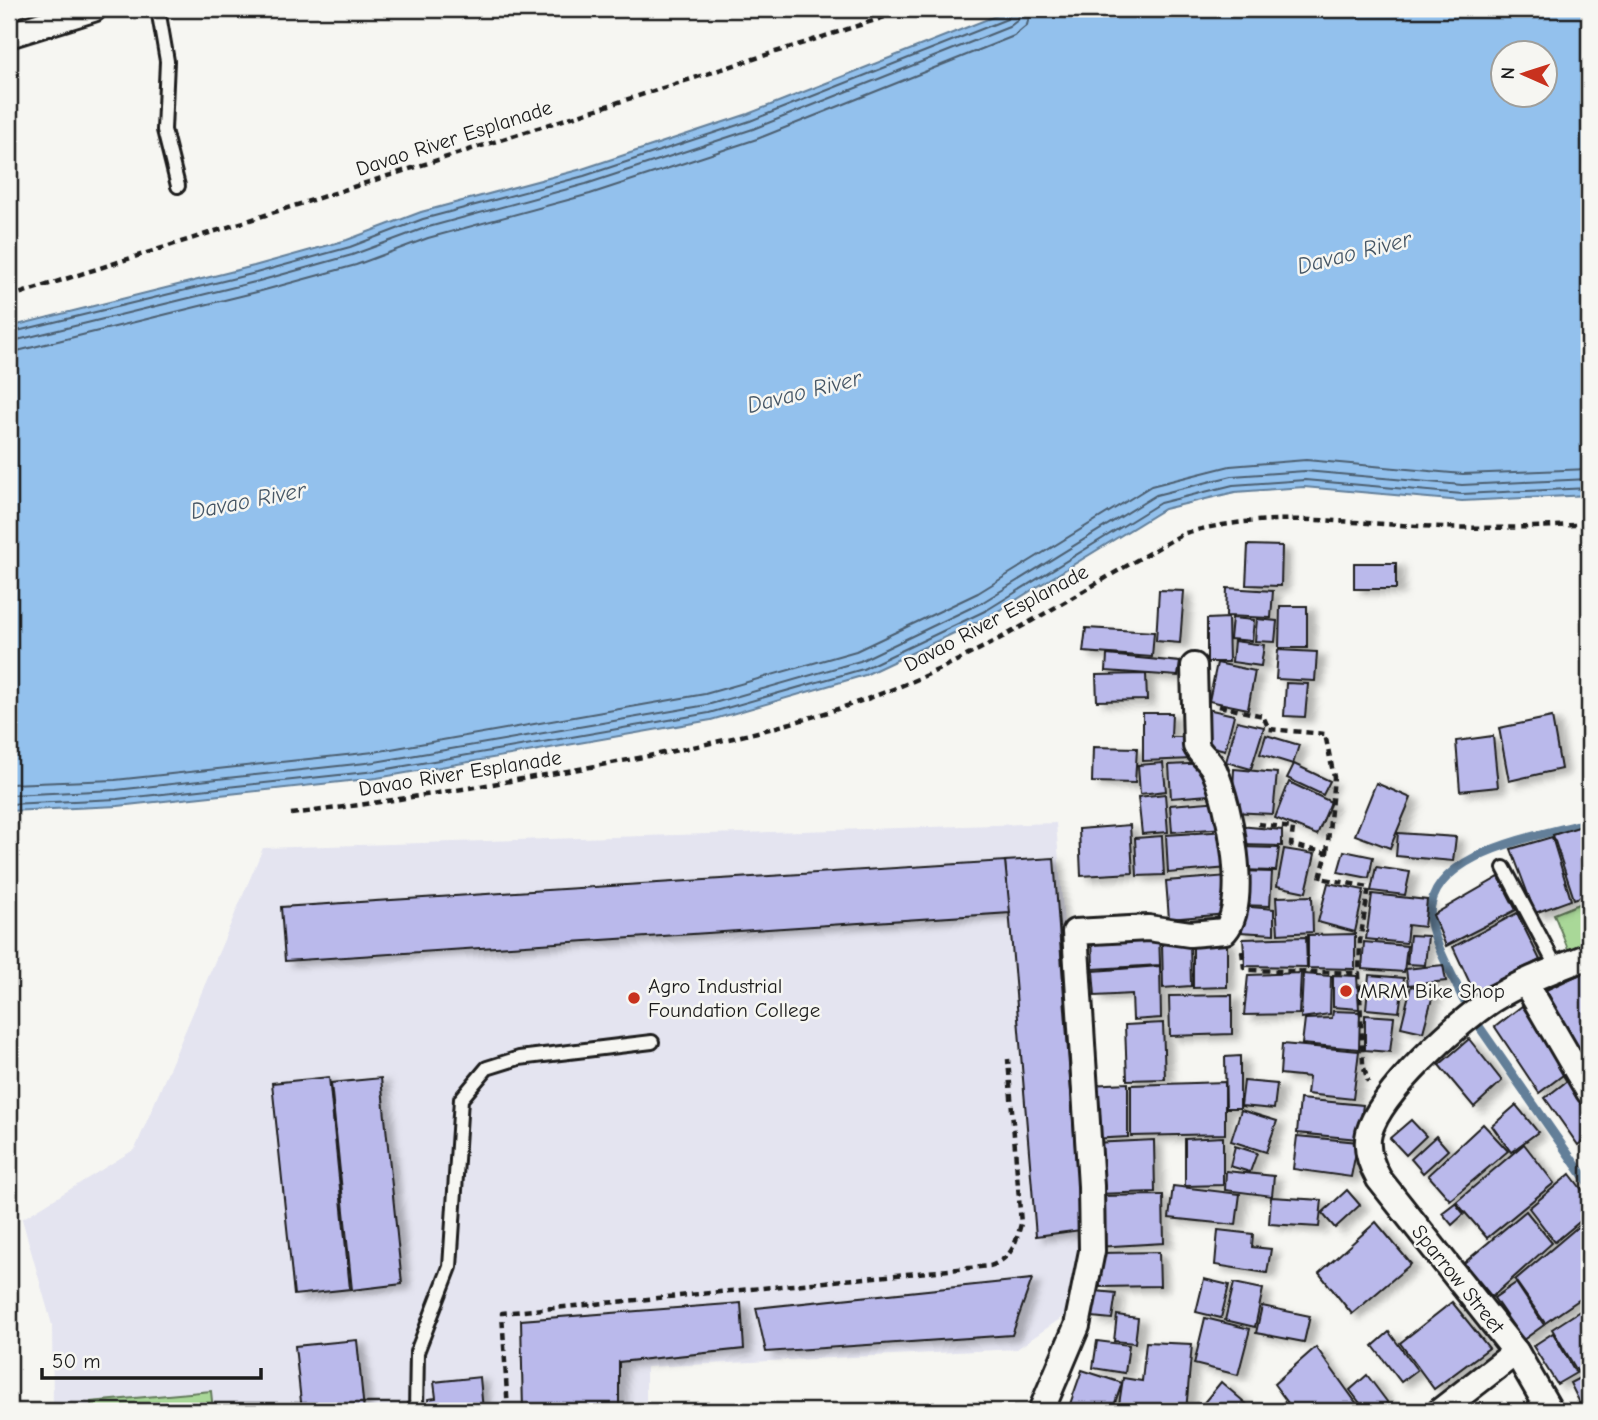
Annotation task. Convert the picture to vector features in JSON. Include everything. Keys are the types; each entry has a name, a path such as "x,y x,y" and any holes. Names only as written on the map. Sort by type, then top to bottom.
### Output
{"street":[{"path":"9,35 93,9"},
{"path":"1041,1411 1077,1326 1092,1251 1091,1186 1075,932 1148,928 1191,934 1225,931 1234,914 1236,892 1230,821 1211,762 1196,746 1194,666"},
{"path":"1384,1106 1414,1067 1463,1021 1525,982 1589,956"},
{"path":"1525,982 1589,1092"},
{"name":"Sparrow Street","path":"1384,1106 1369,1133 1368,1147 1371,1163 1379,1179 1516,1352 1550,1411"},
{"path":"1440,1411 1516,1352"}],"lane":[{"path":"158,9 167,61 164,130 178,186"},
{"path":"1504,868 1557,968"},
{"path":"416,1411 417,1352 450,1267 461,1099 487,1068 519,1058 652,1042"}],"path":[{"name":"Davao River Esplanade","path":"9,297 910,9"},
{"name":"Davao River Esplanade","path":"291,814 396,801 671,753 814,719 971,654 1185,533 1220,524 1301,518 1479,528 1589,524"},
{"path":"1195,699 1263,716 1269,729 1325,734 1334,777 1326,853 1320,878 1369,887 1360,941 1363,1063 1370,1088 1384,1106"},
{"path":"1230,821 1293,828 1291,845 1326,853"},
{"path":"1225,931 1241,946 1244,968 1248,970 1359,973"},
{"path":"508,1411 502,1313 990,1266 1004,1261 1014,1248 1021,1224 1007,1059"}],"shaded area":[{"name":"Agro Industrial Foundation College","path":"1056,823 1087,1216 1077,1307 1017,1349 646,1367 646,1411 53,1411 52,1325 22,1219 135,1149 263,848"}],"green space":[{"path":"1589,900 1589,946 1570,954 1554,914"},
{"path":"211,1391 213,1411 92,1411 91,1402"}],"water":[{"name":"Davao River","path":"1013,9 1589,9 1589,495 1462,501 1304,487 1235,492 1164,509 990,616 865,675 711,720 377,778 118,806 9,811 9,327 254,266 347,240 421,212 582,169 748,114"}],"building":[{"path":"1248,545 1282,546 1281,586 1246,585"},
{"path":"1354,563 1396,563 1396,589 1354,589"},
{"path":"1227,588 1273,591 1271,618 1226,616"},
{"path":"1159,590 1184,591 1180,643 1156,641"},
{"path":"1280,606 1307,606 1307,648 1279,648"},
{"path":"1228,618 1229,662 1207,662 1207,619"},
{"path":"1232,618 1254,620 1252,641 1230,639"},
{"path":"1257,619 1277,621 1275,642 1255,641"},
{"path":"1086,628 1154,632 1152,657 1083,652"},
{"path":"1234,641 1264,645 1261,666 1232,662"},
{"path":"1278,650 1317,652 1315,681 1276,679"},
{"path":"1107,655 1180,662 1178,676 1106,671"},
{"path":"1217,663 1255,671 1248,709 1209,701"},
{"path":"1146,674 1147,700 1097,701 1096,675"},
{"path":"1286,683 1308,684 1305,717 1284,716"},
{"path":"1207,709 1234,715 1225,750 1198,743"},
{"path":"1143,713 1172,713 1171,737 1192,737 1192,759 1143,761"},
{"path":"1552,717 1561,769 1509,781 1499,728"},
{"path":"1237,721 1264,727 1251,769 1226,762"},
{"path":"1266,735 1299,745 1293,764 1260,754"},
{"path":"1493,736 1498,787 1460,791 1456,741"},
{"path":"1093,747 1137,748 1135,783 1092,782"},
{"path":"1163,763 1166,791 1140,794 1138,765"},
{"path":"1208,763 1209,795 1171,798 1169,765"},
{"path":"1294,764 1330,781 1323,795 1287,778"},
{"path":"1234,769 1277,773 1273,814 1232,812"},
{"path":"1289,782 1331,802 1317,835 1275,818"},
{"path":"1376,783 1411,798 1390,848 1355,835"},
{"path":"1165,794 1168,832 1142,834 1138,797"},
{"path":"1221,801 1224,828 1172,832 1170,805"},
{"path":"1588,824 1589,894 1574,899 1553,835"},
{"path":"1130,825 1133,873 1081,876 1079,829"},
{"path":"1239,826 1282,830 1282,846 1239,845"},
{"path":"1227,831 1229,868 1168,873 1166,835"},
{"path":"1398,833 1456,837 1453,861 1396,856"},
{"path":"1162,836 1164,875 1137,876 1135,838"},
{"path":"1552,837 1571,900 1535,913 1511,849"},
{"path":"1240,847 1279,848 1276,871 1239,870"},
{"path":"1284,849 1315,854 1306,892 1277,886"},
{"path":"1344,851 1373,857 1369,878 1338,872"},
{"path":"1054,858 1081,1230 1036,1236 1005,861"},
{"path":"1005,861 1010,913 285,961 281,907"},
{"path":"1376,867 1410,872 1405,895 1371,891"},
{"path":"1239,871 1272,872 1270,906 1237,905"},
{"path":"1228,876 1227,914 1169,919 1166,881"},
{"path":"1499,877 1516,910 1446,946 1433,915"},
{"path":"1328,883 1364,890 1355,932 1318,922"},
{"path":"1372,894 1427,900 1424,927 1408,925 1406,943 1366,939"},
{"path":"1312,896 1313,932 1278,934 1276,897"},
{"path":"1239,906 1274,909 1274,934 1239,932"},
{"path":"1517,913 1540,960 1474,992 1453,947"},
{"path":"1159,933 1160,965 1093,969 1092,936"},
{"path":"1355,934 1355,969 1308,968 1308,935"},
{"path":"1410,935 1428,936 1425,965 1407,964"},
{"path":"1306,937 1307,967 1245,966 1243,939"},
{"path":"1227,940 1227,987 1193,988 1193,941"},
{"path":"1190,941 1191,986 1163,988 1162,942"},
{"path":"1364,942 1407,946 1404,972 1362,969"},
{"path":"1443,965 1446,981 1408,985 1406,969"},
{"path":"1160,966 1161,1018 1133,1020 1132,994 1095,996 1093,971"},
{"path":"1589,970 1589,1060 1585,1063 1546,990"},
{"path":"1301,973 1299,1014 1244,1015 1248,975"},
{"path":"1303,974 1331,976 1330,1014 1301,1018"},
{"name":"MRM Bike Shop","path":"1333,975 1357,976 1359,1009 1333,1007"},
{"path":"1369,975 1404,978 1399,1012 1366,1009"},
{"path":"1411,986 1434,991 1423,1032 1401,1027"},
{"path":"1232,995 1232,1034 1170,1036 1169,996"},
{"path":"1522,1006 1567,1072 1539,1093 1495,1027"},
{"path":"1333,1011 1360,1012 1359,1049 1302,1044 1305,1019 1332,1018"},
{"path":"1365,1015 1394,1017 1390,1052 1365,1050"},
{"path":"1163,1023 1165,1079 1127,1080 1125,1025"},
{"path":"1469,1039 1502,1081 1474,1107 1439,1065"},
{"path":"1282,1044 1359,1051 1353,1099 1307,1094 1309,1077 1280,1074"},
{"path":"1240,1056 1240,1108 1226,1108 1225,1057"},
{"path":"329,1077 350,1289 294,1295 272,1083"},
{"path":"381,1078 402,1284 352,1290 331,1083"},
{"path":"1571,1078 1589,1105 1589,1136 1578,1145 1545,1098"},
{"path":"1244,1081 1277,1084 1274,1109 1241,1106"},
{"path":"1225,1082 1225,1134 1131,1136 1131,1085"},
{"path":"1128,1083 1128,1137 1091,1139 1088,1085"},
{"path":"1300,1099 1363,1105 1358,1139 1297,1133"},
{"path":"1516,1105 1538,1132 1511,1152 1492,1126"},
{"path":"1241,1110 1277,1121 1266,1152 1231,1141"},
{"path":"1411,1120 1426,1136 1406,1155 1390,1138"},
{"path":"1483,1124 1508,1151 1450,1200 1428,1175"},
{"path":"1297,1136 1358,1142 1351,1177 1293,1169"},
{"path":"1436,1136 1448,1150 1423,1173 1411,1159"},
{"path":"1223,1137 1223,1185 1185,1186 1185,1139"},
{"path":"1154,1140 1155,1192 1096,1194 1093,1143"},
{"path":"1524,1144 1554,1183 1487,1238 1456,1202"},
{"path":"1235,1146 1257,1153 1250,1172 1230,1166"},
{"path":"1226,1171 1274,1176 1272,1196 1225,1190"},
{"path":"1570,1174 1589,1199 1589,1214 1555,1242 1529,1208"},
{"path":"1173,1186 1240,1194 1236,1225 1169,1218"},
{"path":"1347,1190 1360,1205 1335,1228 1322,1213"},
{"path":"1163,1195 1164,1243 1096,1247 1096,1196"},
{"path":"1271,1197 1322,1200 1319,1227 1269,1224"},
{"path":"1455,1203 1464,1214 1452,1225 1442,1213"},
{"path":"1526,1211 1552,1243 1492,1297 1464,1263"},
{"path":"1587,1219 1589,1293 1545,1323 1515,1280"},
{"path":"1376,1222 1411,1264 1352,1314 1319,1273"},
{"path":"1218,1230 1253,1234 1252,1247 1271,1249 1267,1273 1215,1265"},
{"path":"1159,1252 1160,1286 1100,1287 1100,1253"},
{"path":"1032,1279 1012,1335 766,1352 756,1308"},
{"path":"1204,1279 1229,1285 1221,1318 1196,1312"},
{"path":"1234,1283 1263,1289 1255,1327 1225,1320"},
{"path":"1516,1283 1544,1325 1523,1340 1494,1298"},
{"path":"1095,1291 1116,1293 1112,1319 1092,1317"},
{"path":"1452,1302 1489,1348 1434,1389 1400,1343"},
{"path":"741,1303 744,1349 619,1362 619,1411 523,1411 521,1320"},
{"path":"1589,1305 1589,1368 1579,1374 1552,1329"},
{"path":"1262,1306 1310,1316 1304,1342 1256,1333"},
{"path":"1117,1315 1138,1318 1135,1343 1114,1341"},
{"path":"1205,1318 1250,1329 1238,1375 1194,1364"},
{"path":"1389,1332 1417,1370 1401,1382 1373,1346"},
{"path":"1553,1333 1576,1373 1557,1384 1533,1346"},
{"path":"357,1340 364,1411 302,1411 295,1346"},
{"path":"1097,1341 1129,1345 1125,1373 1093,1368"},
{"path":"1146,1342 1192,1344 1186,1411 1118,1411 1123,1378 1142,1381"},
{"path":"1316,1347 1362,1411 1294,1411 1274,1384"},
{"path":"1082,1370 1122,1383 1112,1411 1092,1411 1070,1404"},
{"path":"1589,1373 1589,1411 1584,1411 1570,1383"},
{"path":"1367,1375 1394,1411 1366,1411 1350,1390"},
{"path":"480,1377 483,1411 429,1411 428,1399 436,1398 434,1382"},
{"path":"1221,1382 1250,1407 1246,1411 1197,1411"},
{"path":"1284,1402 1292,1411 1274,1411"}],"waterway":[{"path":"1463,999 1431,924 1430,915 1435,893 1448,875 1468,861 1518,841 1589,822"},
{"path":"1476,1022 1589,1184"}],"place":[{"name":"MRM Bike Shop","path":"1346,991"},
{"name":"Agro Industrial Foundation College","path":"634,998"}]}
